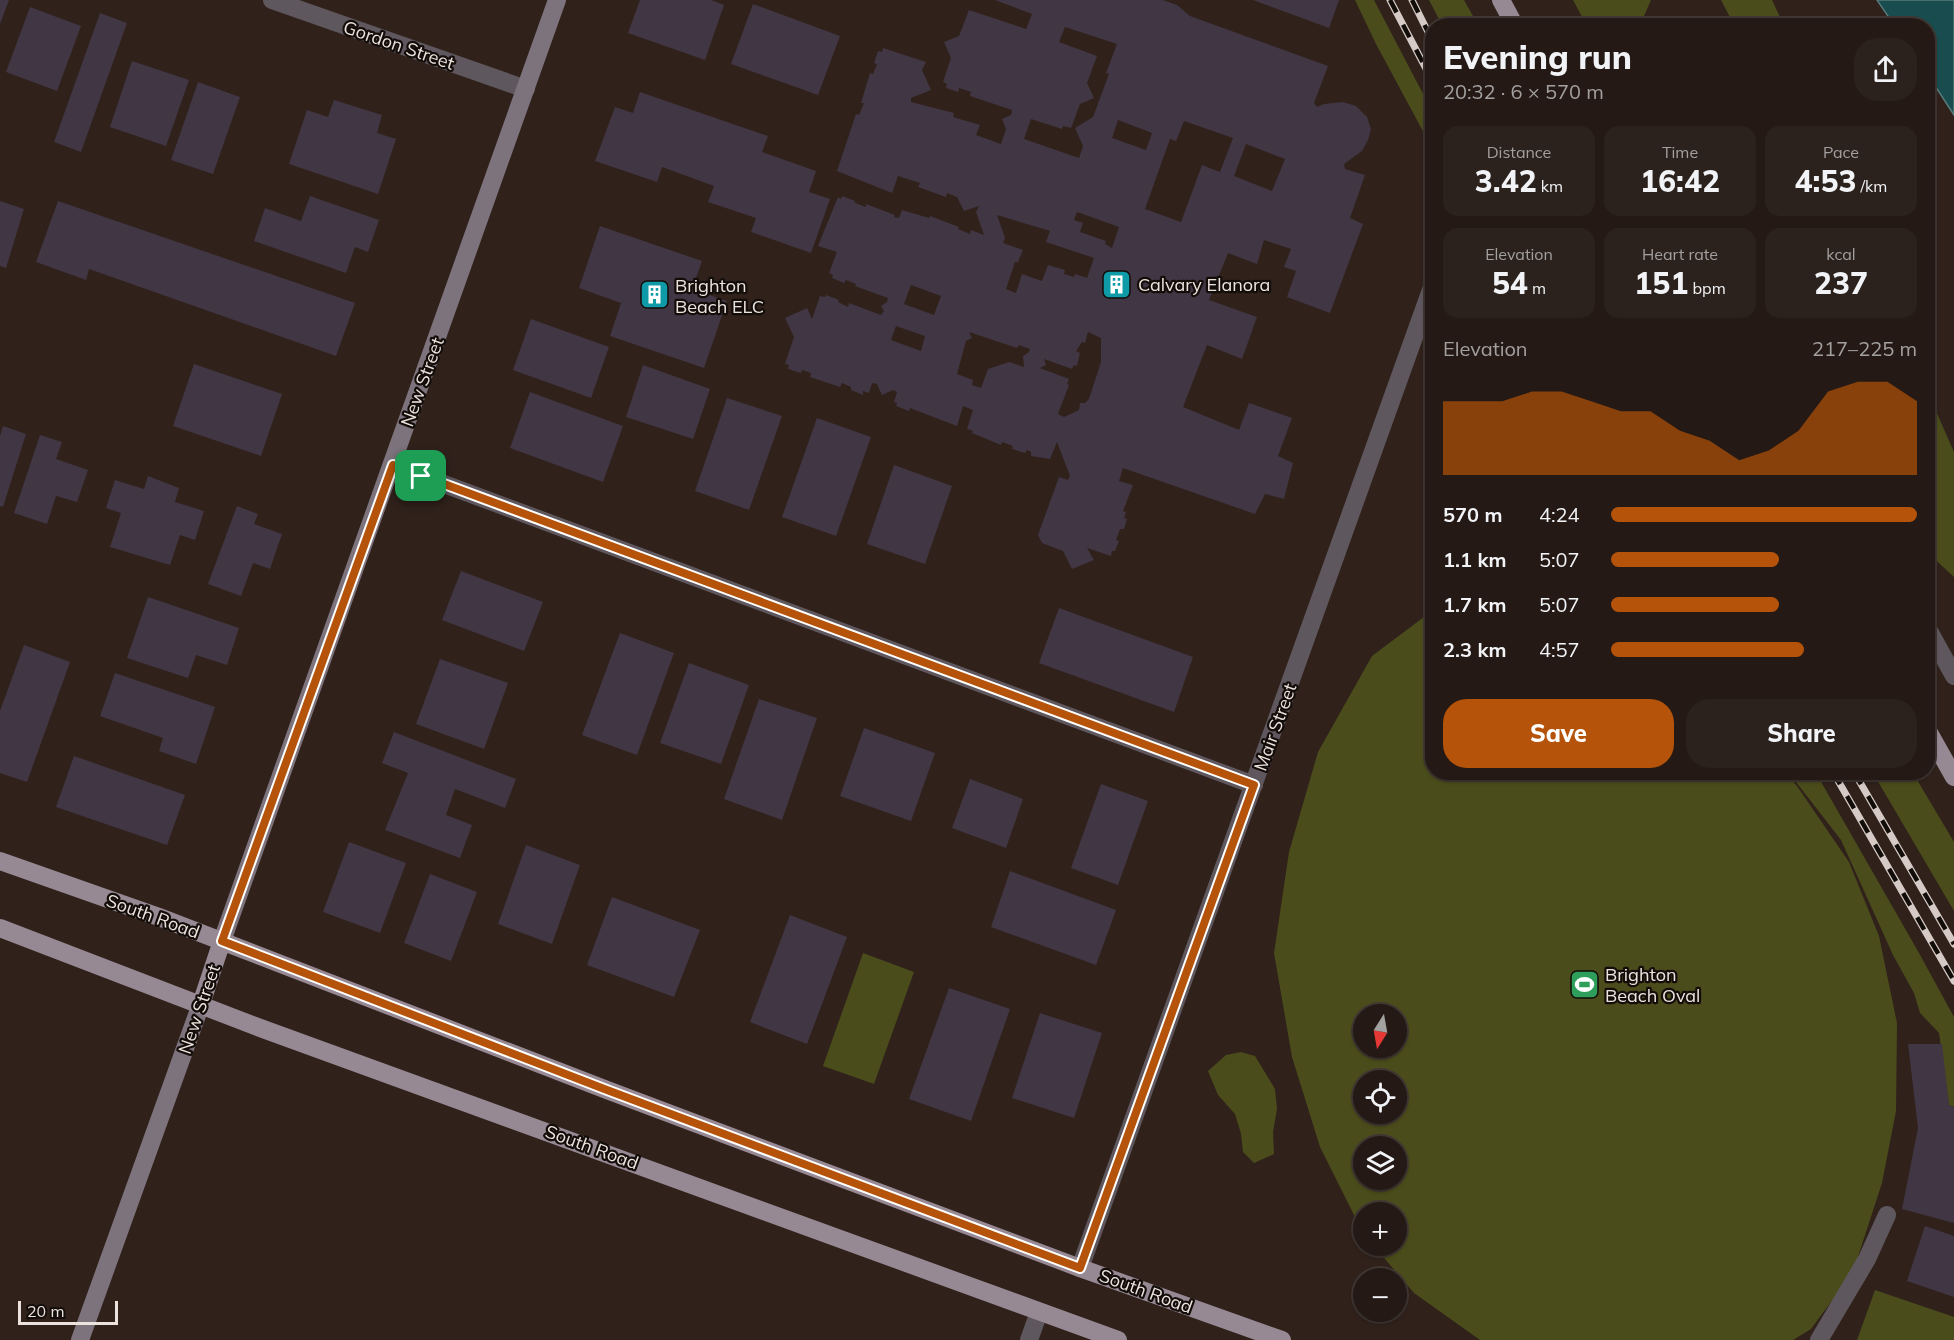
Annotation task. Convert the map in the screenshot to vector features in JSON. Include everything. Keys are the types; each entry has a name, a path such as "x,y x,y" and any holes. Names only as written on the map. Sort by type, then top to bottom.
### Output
{"main road":[{"name":"New Street","path":"80,1340 557,0"},
{"path":"1501,0 1511,18"},
{"path":"1935,743 1954,777"},
{"name":"South Road","path":"0,861 159,917 596,1086 1080,1268 1282,1340"},
{"name":"South Road","path":"0,928 262,1029 656,1170 1118,1340"}],"street":[{"name":"Gordon Street","path":"272,0 526,89"},
{"name":"Mair Street","path":"1080,1268 1425,307"},
{"path":"393,465 1254,785"},
{"path":"1935,642 1954,676"},
{"path":"1819,1340 1867,1259 1887,1215"},
{"path":"1029,1340 1039,1312"}],"shaded area":[{"path":"1355,0 1374,0 1425,98 1425,135"},
{"path":"1429,0 1464,0 1474,18 1438,18"},
{"path":"1573,0 1651,0 1643,18 1583,18"},
{"path":"1721,0 1772,0 1780,17 1778,18 1730,18"},
{"path":"1935,409 1954,452 1954,577 1935,559"},
{"name":"Brighton Beach Oval","path":"1425,616 1425,780 1791,780 1849,862 1879,936 1897,1023 1896,1111 1882,1183 1853,1272 1811,1329 1793,1340 1480,1340 1414,1293 1407,1285 1407,1268 1393,1268 1382,1256 1407,1256 1407,1202 1353,1202 1353,1213 1320,1147 1292,1057 1274,953 1289,852 1318,752 1372,656"},
{"path":"1794,780 1820,780 1954,1017 1954,1107 1949,1105 1939,1033 1920,1013 1914,993 1893,955 1841,840"},
{"path":"1877,780 1917,780 1954,842 1954,911"},
{"path":"863,953 914,972 874,1084 823,1066"},
{"path":"1241,1052 1255,1056 1275,1089 1277,1109 1273,1132 1274,1154 1254,1163 1243,1152 1235,1114 1218,1095 1208,1071 1226,1055"},
{"path":"1875,1290 1954,1317 1954,1340 1857,1340"}],"water":[{"path":"1877,0 1954,0 1954,115 1935,86 1935,18 1889,18"}],"building":[{"path":"0,0 9,0 0,24"},
{"path":"640,0 711,0 724,5 705,60 628,33"},
{"name":"Calvary Elanora","path":"995,0 1163,0 1177,5 1190,16 1328,66 1314,103 1317,107 1343,102 1356,106 1367,117 1371,129 1362,151 1344,164 1345,169 1365,175 1350,218 1363,224 1330,313 1287,297 1296,271 1284,267 1291,249 1264,240 1257,264 1228,253 1209,300 1257,317 1242,359 1207,345 1183,407 1239,430 1249,403 1292,418 1278,456 1293,463 1284,499 1265,494 1255,514 1123,468 1119,481 1133,485 1123,511 1126,512 1124,518 1127,519 1124,529 1120,529 1115,551 1112,551 1111,556 1087,548 1094,560 1072,569 1063,551 1042,543 1038,535 1059,477 1068,480 1070,476 1057,442 1050,459 1031,456 1031,452 1027,450 1025,453 1012,449 1013,446 1002,442 1001,445 972,433 973,431 967,429 973,410 963,406 957,426 910,408 909,411 896,406 897,403 894,402 897,392 893,390 882,395 877,384 872,383 869,393 863,391 863,395 842,383 840,387 810,377 811,373 788,369 789,365 785,364 794,337 785,318 807,308 812,319 820,296 825,297 826,295 839,300 838,302 848,307 849,303 881,315 884,311 881,306 887,302 888,298 855,286 856,284 846,280 844,283 832,278 833,275 829,273 837,252 818,246 838,197 841,199 842,196 866,207 866,204 895,215 894,217 899,218 902,210 929,218 930,216 959,227 958,229 970,234 971,230 984,235 976,212 979,206 964,211 957,197 947,193 946,197 918,187 920,183 898,176 892,193 837,171 856,114 859,115 864,103 861,103 870,73 873,74 877,64 874,63 878,51 882,52 883,48 926,62 922,70 931,90 911,98 911,102 954,113 953,117 980,125 976,135 1001,144 1006,129 1002,119 1011,115 1012,110 970,96 971,92 959,88 958,92 946,88 947,84 943,82 951,58 944,42 959,36 969,10 1026,29 1032,14","holes":["1065,27 1117,44 1093,117 1075,128 1083,146 1079,158 1024,139 1031,119 1062,129 1063,126 1071,128 1080,104 1094,98 1087,83 1097,56 1059,42","1118,120 1152,133 1146,150 1112,138","1184,121 1233,138 1220,172 1202,165 1181,222 1145,209 1170,139 1176,141","1246,144 1285,159 1272,191 1234,176","1077,212 1119,227 1112,248 1105,244 1106,241 1080,232 1083,223 1074,220","997,215 1050,231 1046,242 1094,258 1087,278 1075,274 1074,277 1064,274 1065,270 1048,265 1042,281 1022,274 1016,293 1006,289 1015,262 1018,262 1023,250 1003,243 1005,238","911,285 941,296 934,315 904,304","896,326 925,336 921,351 891,340","969,332 1017,348 1019,345 1030,349 1023,356 1024,367 1009,362 988,369 981,388 972,385 973,380 957,374 966,341 972,338","1088,332 1101,338 1101,362 1089,399 1085,403 1080,403 1079,410 1064,417 1058,414 1069,379 1040,368 1046,365 1044,359 1072,369 1074,365 1077,366 1080,353 1076,351 1082,342 1085,343"]},
{"path":"1253,0 1339,0 1329,28"},
{"path":"753,4 840,36 818,95 731,64"},
{"path":"30,7 81,26 57,91 6,72"},
{"path":"100,13 127,23 81,152 54,142"},
{"path":"132,61 189,80 166,146 110,127"},
{"path":"198,82 240,97 213,174 171,160"},
{"path":"640,92 768,136 762,152 816,171 809,192 830,199 811,253 751,232 756,218 708,202 714,186 662,167 657,182 595,161 615,107 633,113"},
{"path":"334,100 382,115 377,133 396,139 378,194 289,164 307,110 328,117"},
{"path":"310,196 379,220 368,252 355,247 346,273 254,241 265,208 301,221"},
{"path":"0,201 24,209 6,268 0,266"},
{"path":"58,201 355,303 336,356 89,269 86,280 36,262"},
{"name":"Brighton Beach ELC","path":"600,226 702,261 692,289 727,301 704,368 610,336 621,303 579,288"},
{"path":"531,319 609,347 591,398 513,370"},
{"path":"194,364 282,394 261,456 173,426"},
{"path":"643,365 710,389 693,439 626,417"},
{"path":"530,392 623,426 603,482 510,448"},
{"path":"727,398 782,416 749,510 695,491"},
{"path":"817,418 871,437 836,536 782,517"},
{"path":"3,426 26,434 3,507 0,506 0,436"},
{"path":"40,435 62,442 56,459 88,470 77,502 56,496 47,524 14,513"},
{"path":"894,465 952,486 925,564 867,544"},
{"path":"148,476 179,488 175,502 204,511 195,540 180,535 170,565 110,547 121,513 106,508 115,480 144,489"},
{"path":"237,506 258,514 254,524 282,534 270,569 253,563 241,596 208,584"},
{"path":"461,571 543,602 524,651 442,620"},
{"path":"148,597 239,628 227,665 196,655 188,678 127,658"},
{"path":"1059,608 1193,657 1174,712 1039,663"},
{"path":"620,633 674,653 637,755 582,735"},
{"path":"24,645 70,662 27,782 0,773 0,711"},
{"path":"440,659 508,683 484,749 416,724"},
{"path":"689,663 749,685 721,764 660,743"},
{"path":"115,673 215,707 196,764 159,751 163,738 100,716"},
{"path":"759,699 817,718 782,820 724,799"},
{"path":"864,728 935,753 911,821 840,796"},
{"path":"394,732 516,779 505,808 455,789 446,815 472,825 460,858 385,830 408,773 382,763"},
{"path":"74,756 185,795 167,845 56,807"},
{"path":"970,779 1023,799 1006,848 952,828"},
{"path":"1101,784 1148,801 1118,885 1071,868"},
{"path":"349,842 406,863 380,933 323,912"},
{"path":"526,845 580,865 552,944 498,924"},
{"path":"1010,871 1116,910 1096,965 991,927"},
{"path":"430,874 477,892 451,961 404,943"},
{"path":"612,897 700,930 674,997 587,965"},
{"path":"790,915 847,937 807,1044 750,1022"},
{"path":"949,988 1010,1009 971,1121 909,1099"},
{"path":"1040,1013 1102,1033 1074,1118 1012,1098"},
{"path":"1908,1044 1942,1044 1949,1105 1954,1107 1954,1223 1902,1209 1918,1128"},
{"path":"1925,1226 1954,1236 1954,1297 1907,1281"}],"railway":[{"path":"1390,0 1425,67"},
{"path":"1412,0 1425,26"},
{"path":"1838,780 1954,981"},
{"path":"1859,780 1954,944"}],"place":[{"name":"Calvary Elanora","path":"1117,284"},
{"name":"Brighton Beach ELC","path":"654,295"},
{"name":"Brighton Beach Oval","path":"1584,984"}],"route":[{"path":"393,465 421,476 1254,785 1080,1268 607,1090 222,941 393,465"}]}
